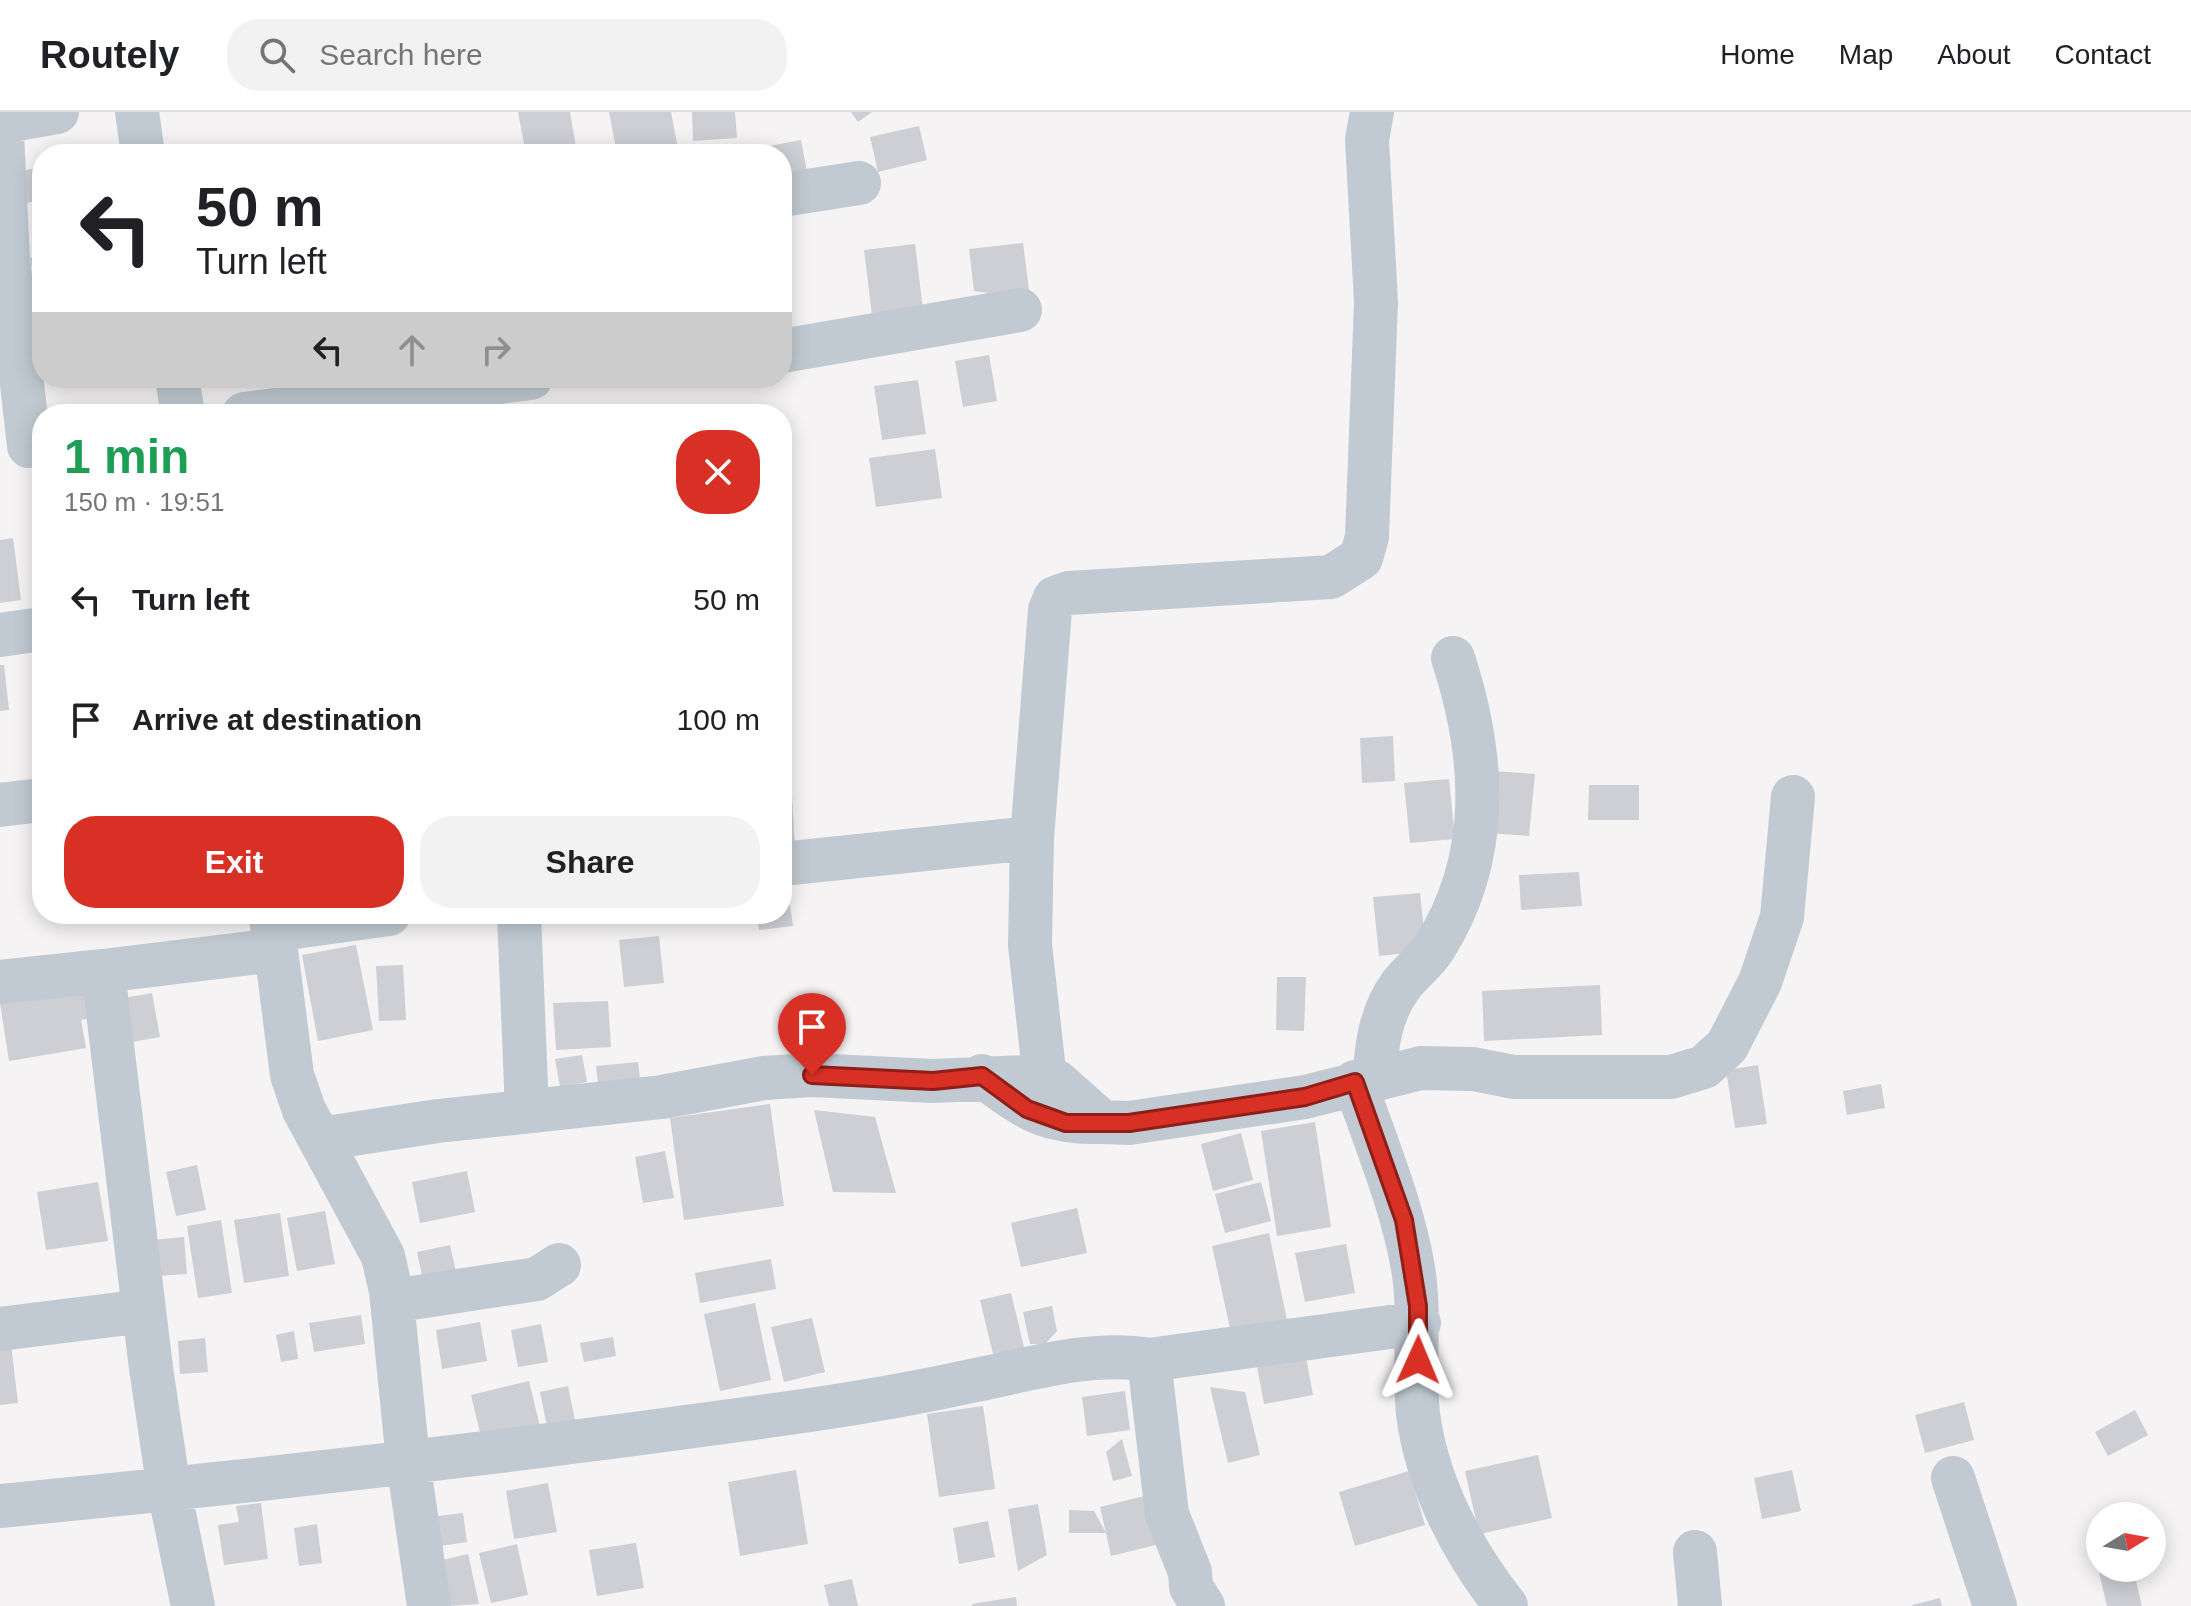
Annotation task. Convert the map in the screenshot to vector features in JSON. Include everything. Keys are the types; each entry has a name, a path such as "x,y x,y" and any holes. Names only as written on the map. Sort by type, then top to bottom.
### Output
{"street":[{"path":"24,447 8,259 1,118 57,112"},
{"path":"137,112 142,144"},
{"path":"1045,1080 1030,945 1032,838 1050,610 1055,598 1069,593 1331,577 1361,558 1367,537 1375,408 1376,302 1367,140 1372,112"},
{"path":"792,193 859,183"},
{"path":"792,349 1020,310"},
{"path":"324,404 451,388"},
{"path":"0,635 32,630"},
{"path":"1453,658 1467,700 1478,763 1479,822 1465,877 1433,949 1401,985 1383,1015 1364,1080 1404,1220 1419,1323 1418,1412 1426,1455 1447,1510 1506,1606"},
{"path":"982,1076 1027,1109 1066,1123 1129,1123 1305,1097 1421,1068 1448,1067 1514,1077 1671,1077 1704,1067 1727,1046 1734,1033 1760,982 1782,917 1793,797"},
{"path":"0,805 32,801"},
{"path":"792,863 1032,838"},
{"path":"0,982 103,971 273,931 321,924"},
{"path":"519,924 527,1111"},
{"path":"273,931 292,1075 304,1110 383,1256 392,1301 408,1461 429,1606"},
{"path":"103,971 169,1490 193,1606"},
{"path":"320,1139 527,1111 662,1097 764,1078 857,1075 933,1081 982,1076 1057,1082 1102,1122"},
{"path":"392,1301 537,1279 559,1265"},
{"path":"0,1329 144,1311"},
{"path":"0,1506 169,1490 811,1410 904,1395 1042,1366 1128,1356 1149,1360 1419,1323"},
{"path":"1149,1360 1167,1514 1190,1572 1191,1587 1203,1606"},
{"path":"1953,1478 1995,1606"},
{"path":"1695,1552 1700,1606"}],"building":[{"path":"518,112 570,112 575,144 524,144"},
{"path":"609,112 671,112 677,144 615,144"},
{"path":"692,112 735,112 737,138 693,141"},
{"path":"851,112 872,112 858,122"},
{"path":"919,126 927,160 878,172 870,137"},
{"path":"801,140 808,177 792,180 792,144 780,144"},
{"path":"32,169 32,202 16,205 10,173"},
{"path":"1023,243 1030,298 974,291 969,249"},
{"path":"915,244 924,318 873,323 864,250"},
{"path":"989,355 997,401 963,407 955,361"},
{"path":"918,380 926,434 882,440 874,386"},
{"path":"935,449 942,498 876,507 869,458"},
{"path":"13,538 21,600 0,603 0,540"},
{"path":"0,665 4,665 9,710 0,711"},
{"path":"1393,736 1395,781 1362,783 1360,738"},
{"path":"1492,771 1535,774 1529,836 1488,833"},
{"path":"1449,779 1455,839 1410,843 1404,783"},
{"path":"1589,785 1639,785 1639,820 1588,820"},
{"path":"792,795 795,849 792,849"},
{"path":"1579,872 1582,906 1521,910 1519,875"},
{"path":"1420,893 1426,951 1379,956 1373,897"},
{"path":"792,919 793,926 759,930 758,924 792,924"},
{"path":"659,936 664,983 624,987 619,940"},
{"path":"356,945 373,1030 318,1041 302,955"},
{"path":"403,965 406,1020 379,1021 376,966"},
{"path":"1277,977 1306,977 1304,1031 1276,1030"},
{"path":"88,979 94,1017 81,1020 86,1048 9,1061 0,1003"},
{"path":"1600,985 1602,1035 1484,1041 1482,991"},
{"path":"152,993 160,1037 132,1042 124,998"},
{"path":"608,1001 611,1047 556,1050 553,1003"},
{"path":"582,1055 587,1082 560,1087 555,1059"},
{"path":"638,1062 641,1088 599,1092 596,1066"},
{"path":"1758,1065 1767,1124 1735,1128 1726,1070"},
{"path":"1881,1084 1885,1108 1847,1115 1843,1091"},
{"path":"770,1104 784,1206 684,1220 670,1118"},
{"path":"814,1110 875,1117 896,1193 833,1192"},
{"path":"1315,1122 1331,1227 1277,1236 1261,1131"},
{"path":"1241,1133 1253,1180 1213,1191 1201,1144"},
{"path":"665,1151 674,1198 643,1203 635,1157"},
{"path":"197,1165 206,1210 176,1216 166,1172"},
{"path":"467,1171 475,1212 420,1223 412,1182"},
{"path":"98,1182 108,1241 46,1250 37,1192"},
{"path":"1261,1182 1271,1221 1225,1233 1215,1194"},
{"path":"1077,1208 1087,1253 1021,1267 1011,1223"},
{"path":"325,1211 335,1264 297,1271 287,1218"},
{"path":"280,1213 289,1276 244,1283 234,1220"},
{"path":"221,1220 232,1293 198,1298 187,1226"},
{"path":"1269,1233 1289,1330 1233,1342 1212,1246"},
{"path":"184,1237 187,1274 156,1276 152,1240"},
{"path":"1346,1244 1355,1293 1305,1302 1295,1253"},
{"path":"450,1245 456,1272 423,1280 417,1252"},
{"path":"771,1259 776,1289 700,1303 695,1273"},
{"path":"1011,1293 1024,1347 996,1366 980,1300"},
{"path":"755,1303 771,1380 720,1391 704,1314"},
{"path":"1052,1306 1057,1331 1045,1344 1030,1344 1023,1312"},
{"path":"361,1315 365,1344 314,1352 309,1323"},
{"path":"812,1318 825,1372 784,1382 771,1327"},
{"path":"480,1322 487,1361 442,1369 436,1330"},
{"path":"541,1324 548,1362 518,1367 511,1330"},
{"path":"294,1331 298,1359 281,1362 276,1335"},
{"path":"613,1337 616,1356 584,1362 580,1343"},
{"path":"205,1338 208,1372 180,1374 178,1341"},
{"path":"11,1344 18,1403 0,1405 0,1345"},
{"path":"1305,1352 1313,1395 1264,1404 1256,1361"},
{"path":"529,1381 541,1431 483,1445 471,1395"},
{"path":"568,1386 577,1430 549,1436 540,1392"},
{"path":"1210,1387 1245,1392 1260,1455 1228,1463"},
{"path":"1125,1391 1130,1430 1087,1436 1082,1397"},
{"path":"1964,1402 1974,1440 1925,1453 1915,1415"},
{"path":"983,1406 995,1489 939,1497 927,1414"},
{"path":"2135,1410 2148,1435 2108,1456 2095,1432"},
{"path":"1122,1439 1132,1476 1113,1481 1106,1452"},
{"path":"1538,1455 1552,1518 1479,1534 1465,1471"},
{"path":"796,1470 808,1544 740,1556 728,1482"},
{"path":"1792,1470 1801,1511 1762,1519 1754,1478"},
{"path":"1409,1471 1425,1525 1355,1546 1339,1492"},
{"path":"548,1483 557,1532 514,1539 506,1491"},
{"path":"1152,1494 1164,1543 1111,1556 1100,1507"},
{"path":"261,1503 268,1559 224,1565 218,1525 239,1522 236,1506"},
{"path":"1038,1504 1047,1555 1018,1571 1008,1509"},
{"path":"1069,1510 1094,1511 1106,1533 1069,1533"},
{"path":"463,1513 467,1542 434,1547 429,1517"},
{"path":"988,1521 995,1557 959,1564 953,1528"},
{"path":"317,1524 322,1563 299,1566 294,1528"},
{"path":"636,1543 644,1588 597,1596 589,1550"},
{"path":"517,1544 528,1595 491,1603 479,1553"},
{"path":"468,1554 479,1604 448,1606 438,1561"},
{"path":"852,1579 858,1606 829,1606 824,1585"},
{"path":"2101,1582 2136,1582 2142,1606 2107,1606"},
{"path":"1016,1597 1017,1606 972,1606 972,1604"},
{"path":"1940,1598 1942,1606 1912,1605"}],"route":[{"path":"812,1075 933,1081 982,1076 1027,1109 1066,1123 1129,1123 1305,1097 1355,1082 1404,1220 1418,1306 1418,1360"}]}
